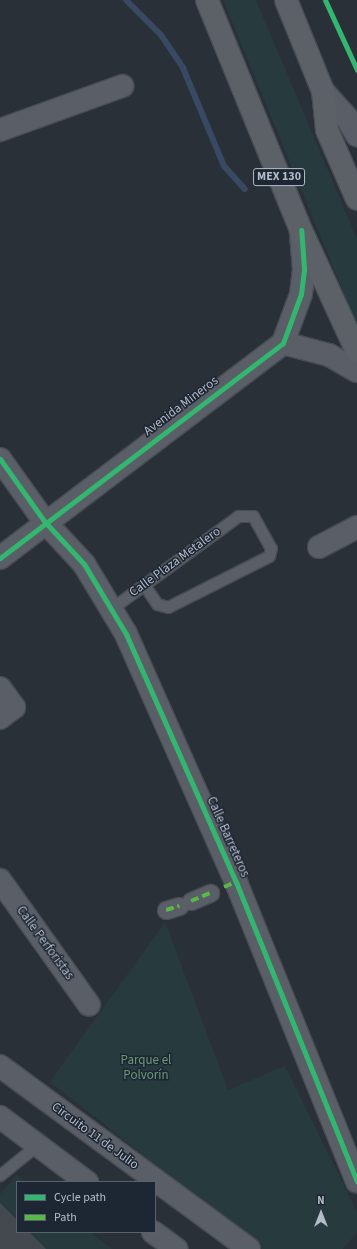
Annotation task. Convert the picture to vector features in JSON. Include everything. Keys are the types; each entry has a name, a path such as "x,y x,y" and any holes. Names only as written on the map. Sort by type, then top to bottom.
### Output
{"main road":[{"name":"MEX 130","path":"207,0 301,230 357,352"},
{"path":"286,0 323,91 327,130 357,199"}],"street":[{"path":"0,130 122,86"},
{"path":"323,91 347,118 357,135"},
{"path":"301,230 304,269 302,294 283,343 329,355 357,371"},
{"name":"Avenida Mineros","path":"0,558 45,522 283,343"},
{"name":"Calle Barreteros","path":"0,459 45,522 84,564 112,608 223,888 357,1181"},
{"path":"319,546 357,527"},
{"path":"0,688 7,712"},
{"name":"Calle Perforistas","path":"0,880 89,1005"},
{"path":"179,906 223,888"},
{"name":"Circuito 11 de Julio","path":"0,1066 249,1249"},
{"path":"0,1117 86,1181"},
{"path":"154,1233 176,1249"}],"lane":[{"name":"Calle Plaza Metalero","path":"112,608 238,516 253,516 271,548 269,556 168,607 157,604 144,585"},
{"path":"0,1175 37,1145"}],"green space":[{"path":"223,0 256,0 357,239 357,325"},
{"name":"Parque el Polvorín","path":"165,922 228,1090 285,1066 357,1212 357,1232 343,1249 262,1249 50,1082"},
{"path":"17,1175 25,1181 16,1181 16,1233 91,1233 112,1249 0,1249 0,1194"}],"building":[{"path":"0,1203 16,1219 16,1233 30,1233 46,1249 0,1249"}],"waterway":[{"path":"126,0 161,35 183,68 224,166 245,189"}],"marked path":[{"path":"224,887 236,882"},
{"path":"191,901 210,893"},
{"path":"166,910 179,906"}],"cycle path":[{"path":"325,0 357,70"},
{"path":"0,558 283,343 301,294 304,269 301,230"},
{"path":"0,459 45,522 84,564 126,634 236,882 357,1181"}]}
